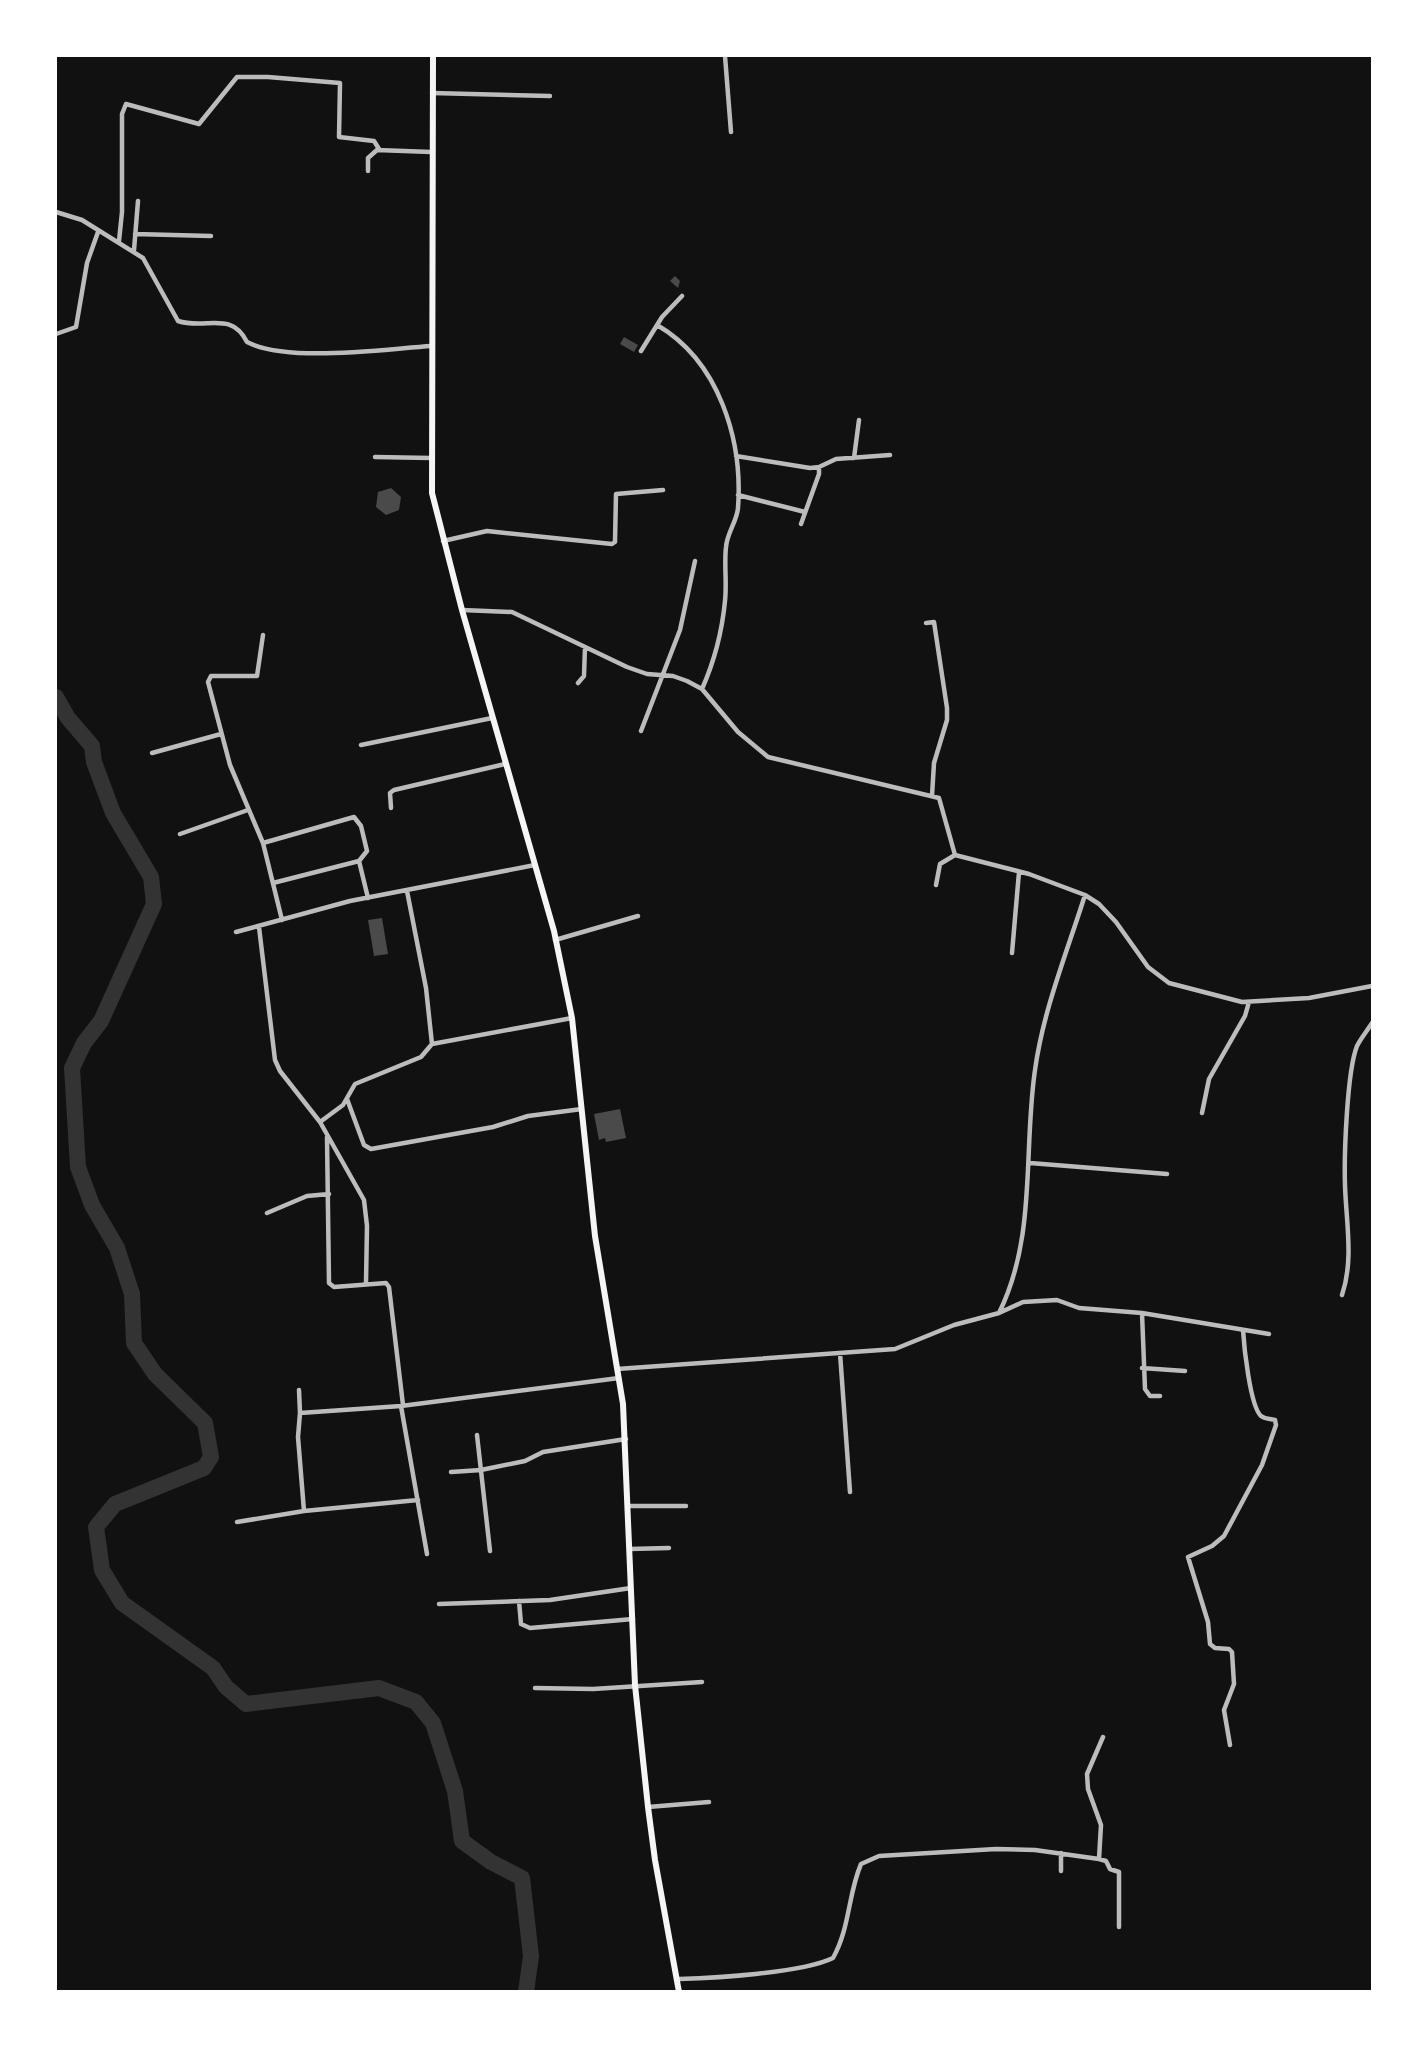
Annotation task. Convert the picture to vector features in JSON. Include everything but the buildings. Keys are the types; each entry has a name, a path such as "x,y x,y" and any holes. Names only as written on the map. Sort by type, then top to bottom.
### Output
{"main road":[{"path":"433,56 432,493 442,541 535,865 555,940 572,1018 595,1236 626,1439 635,1685 648,1807 655,1860 679,1979 679,1992"}],"street":[{"path":"725,56 731,132"},
{"path":"118,241 122,212 122,114 126,104 199,124 237,77 340,82 339,137 368,139 374,141 379,149"},
{"path":"432,93 550,96"},
{"path":"368,171 368,158 379,149 431,153"},
{"path":"134,250 138,201"},
{"path":"56,212 82,220 98,232 134,250 150,267 172,314 178,321 188,324 231,324 241,330 247,342 276,351 335,352 431,346"},
{"path":"56,334 76,327 85,272 98,232"},
{"path":"135,234 211,237"},
{"path":"641,351 657,325 682,296"},
{"path":"657,325 679,340 719,394 728,416 736,456 738,511 726,547 725,601 719,640 702,689"},
{"path":"854,458 859,420"},
{"path":"736,456 819,467 836,459 890,454"},
{"path":"375,457 431,458"},
{"path":"801,524 819,474 819,467"},
{"path":"442,541 487,531 612,544 615,542 616,494 663,490"},
{"path":"738,495 805,512"},
{"path":"641,731 680,630 695,561"},
{"path":"462,610 512,612 627,667 673,676 702,689 738,732 768,758 909,793 932,796 941,801 951,848 955,855 1019,872 1085,894 1099,904 1116,922 1148,967 1169,983 1249,1002 1309,998 1372,986"},
{"path":"926,623 934,622 947,708 947,720 934,763 932,796"},
{"path":"263,635 257,676 211,676 208,682 221,734 262,843 282,920"},
{"path":"578,684 584,676 585,647"},
{"path":"361,746 492,718"},
{"path":"152,753 221,734"},
{"path":"391,808 390,794 394,790 505,764"},
{"path":"180,834 248,810"},
{"path":"262,843 354,817 358,821 367,850 359,861 273,883"},
{"path":"936,885 940,864 955,855"},
{"path":"359,861 368,898"},
{"path":"237,932 368,898 535,865"},
{"path":"1011,953 1019,872"},
{"path":"407,891 426,988 432,1044"},
{"path":"999,1313 1007,1296 1024,1228 1035,1070 1054,993 1085,894"},
{"path":"555,940 638,916"},
{"path":"259,927 275,1060 280,1071 320,1122 364,1200 367,1226 366,1283"},
{"path":"1202,1113 1209,1079 1245,1016 1249,1002"},
{"path":"320,1122 343,1105 355,1084 421,1057 432,1044 572,1018"},
{"path":"1342,1295 1347,1281 1345,1160 1353,1058 1357,1046 1372,1023"},
{"path":"347,1099 364,1145 371,1149 493,1127 528,1116 582,1109"},
{"path":"327,1134 329,1283 334,1287 387,1283 390,1291 402,1406 427,1554"},
{"path":"1030,1162 1167,1174"},
{"path":"267,1213 307,1196 329,1194"},
{"path":"617,1369 895,1349 954,1325 999,1313 1023,1302 1057,1300 1079,1308 1142,1313 1269,1334"},
{"path":"1142,1313 1146,1394 1160,1396"},
{"path":"1230,1745 1224,1710 1234,1684 1232,1652 1229,1649 1215,1648 1210,1644 1208,1622 1188,1557 1189,1554 1212,1546 1224,1536 1262,1465 1276,1425 1275,1420 1265,1419 1258,1412 1245,1361 1243,1330"},
{"path":"840,1353 850,1492"},
{"path":"1143,1368 1185,1371"},
{"path":"300,1413 402,1406 618,1377"},
{"path":"299,1390 298,1437 304,1511"},
{"path":"477,1435 489,1551"},
{"path":"450,1472 481,1470 525,1461 543,1452 626,1439"},
{"path":"237,1522 304,1511 418,1500"},
{"path":"628,1506 686,1506"},
{"path":"629,1549 669,1548"},
{"path":"439,1604 557,1599 631,1588"},
{"path":"519,1601 521,1624 530,1628 633,1619"},
{"path":"535,1688 593,1689 702,1682"},
{"path":"1100,1859 1101,1825 1088,1789 1087,1774 1103,1737"},
{"path":"648,1807 709,1802"},
{"path":"679,1979 797,1967 833,1958 849,1916 861,1864 879,1856 996,1849 1061,1853 1100,1859 1106,1862 1110,1869 1119,1872 1119,1927"},
{"path":"1061,1853 1061,1871"}],"waterway":[{"path":"56,697 68,718 92,746 94,762 113,813 151,877 154,904 101,1021 84,1043 72,1068 78,1167 92,1205 117,1248 132,1294 134,1343 155,1374 205,1423 211,1457 204,1468 115,1504 96,1527 102,1570 122,1603 213,1668 226,1687 246,1704 379,1688 416,1702 433,1723 455,1791 462,1841 491,1862 522,1878 531,1956 526,1992"}]}
